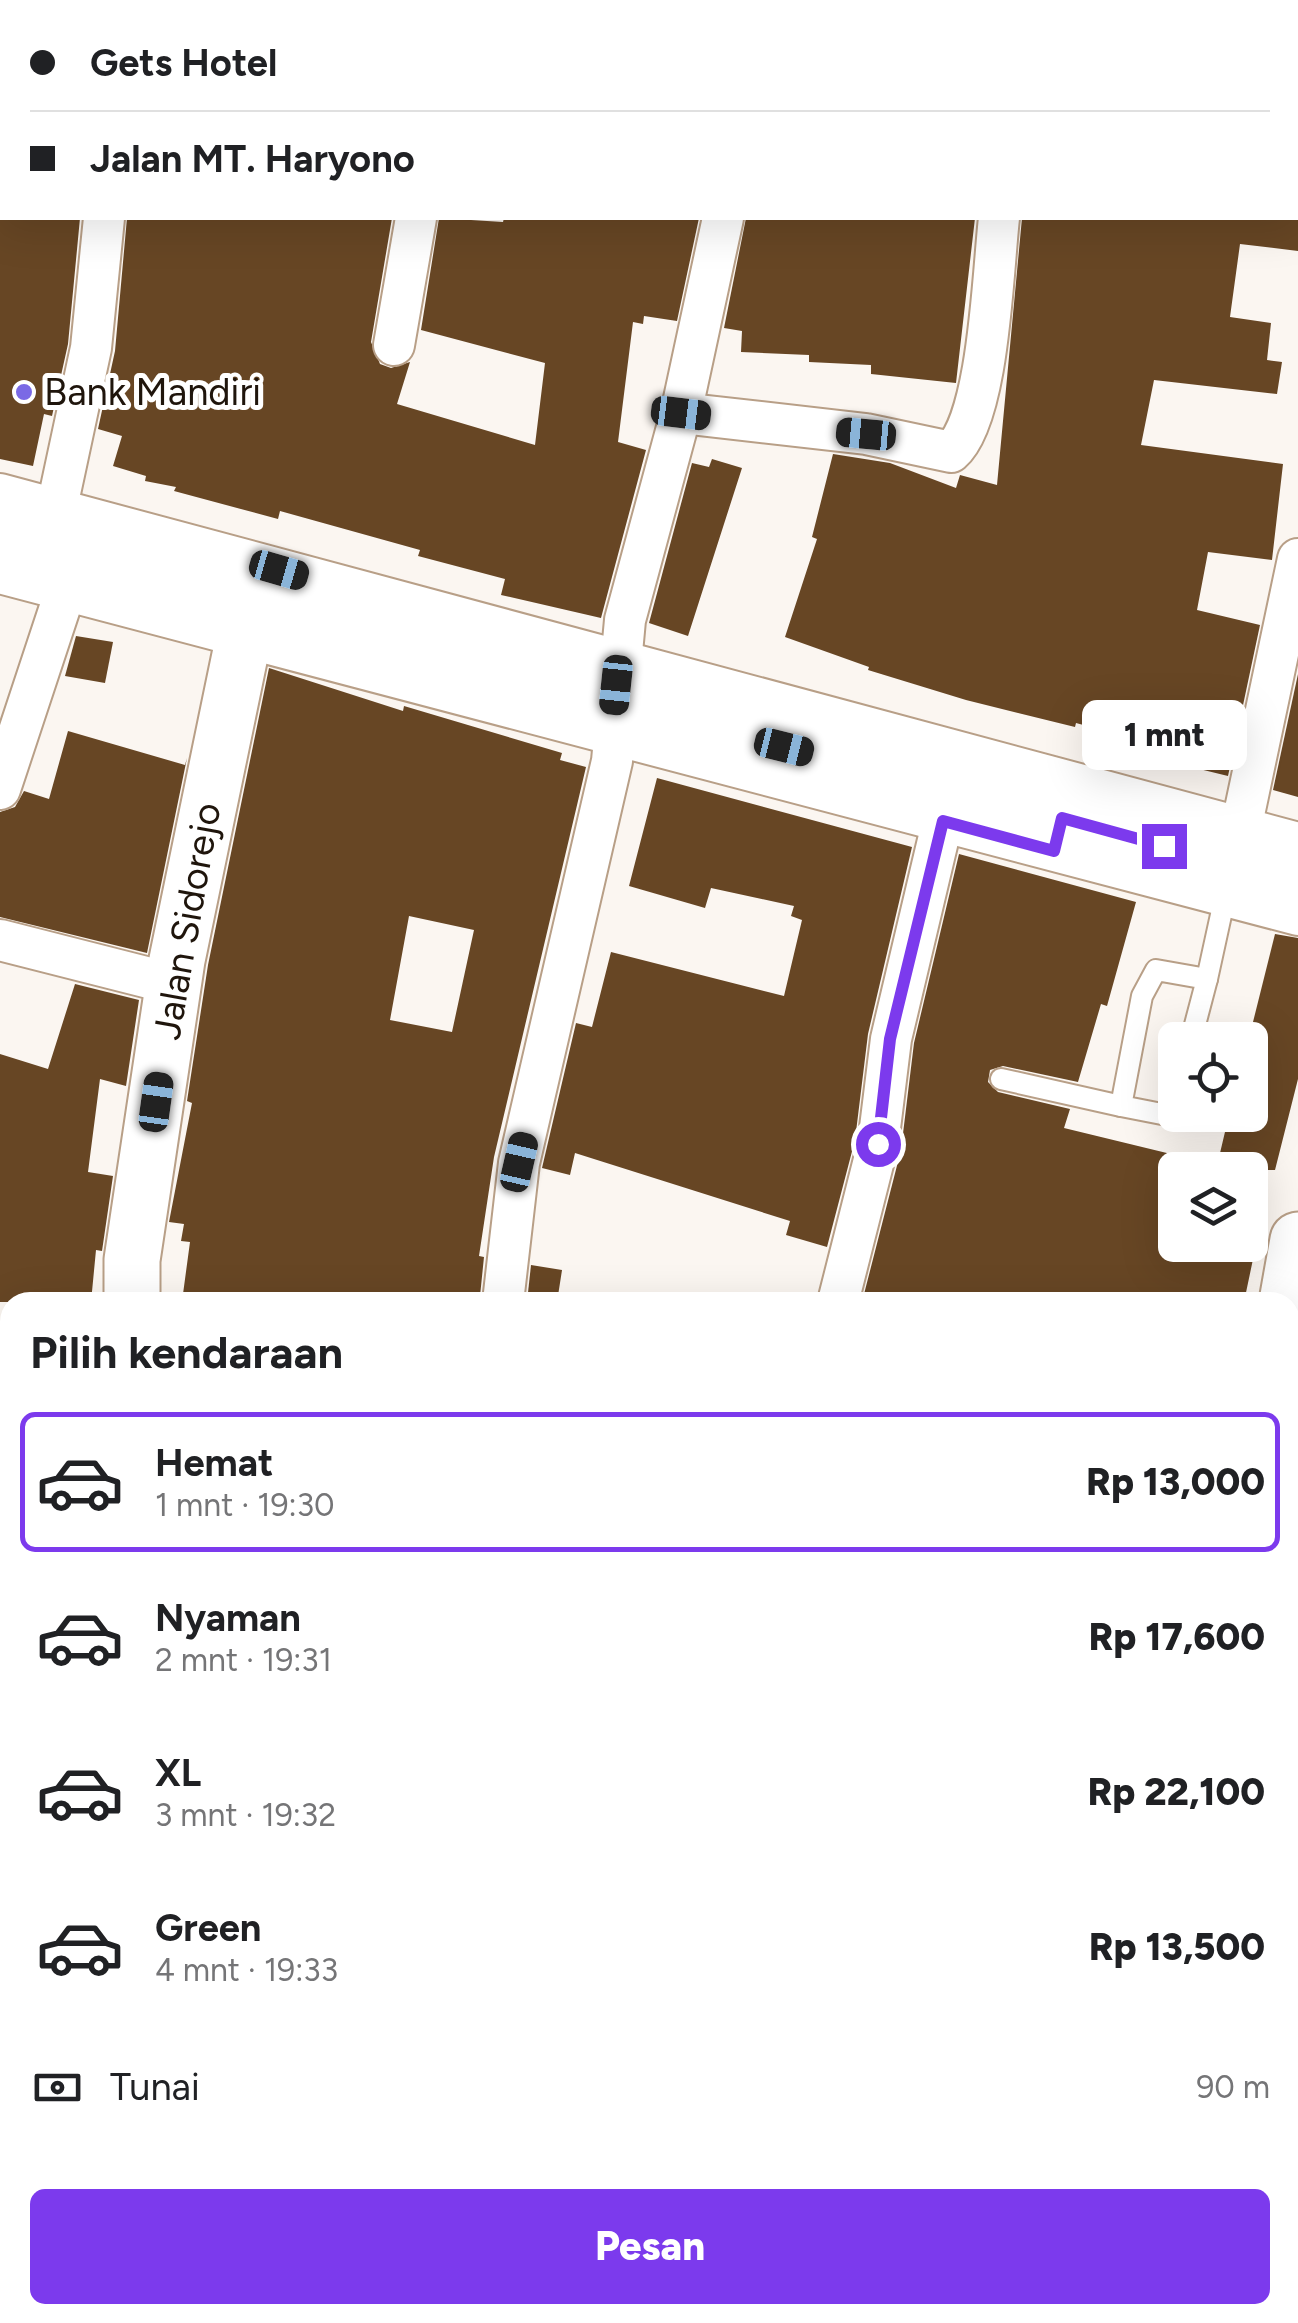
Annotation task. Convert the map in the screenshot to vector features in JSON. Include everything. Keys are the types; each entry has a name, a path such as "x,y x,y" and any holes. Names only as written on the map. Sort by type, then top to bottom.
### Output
{"main road":[{"path":"41,553 248,620 444,636 615,701 752,736 947,804 1058,834 1233,863 1298,882"},
{"name":"Jalan Sidorejo","path":"132,1292 132,1260 173,984 248,620"},
{"path":"1290,1292 1298,1240"}],"street":[{"path":"0,789 41,553 96,320 104,220"},
{"path":"394,345 416,220"},
{"path":"504,1292 519,1162 597,833 625,620 681,413 723,220"},
{"path":"681,413 866,434 951,452 966,434 978,396 999,220"},
{"path":"0,494 41,553 444,636"},
{"path":"1233,863 1298,558"},
{"path":"248,620 615,701"},
{"path":"752,736 1233,863 1298,914"},
{"path":"841,1292 878,1144 890,1039 947,804"},
{"path":"1233,863 1298,843"},
{"path":"0,940 173,984"}],"lane":[{"path":"1195,1022 1233,863"},
{"path":"1121,1106 1142,996 1156,970 1206,979"},
{"path":"1001,1079 1158,1113"}],"building":[{"path":"0,220 80,220 68,344 52,416 44,414 33,466 0,459"},
{"path":"127,220 392,220 371,342 380,364 391,368 410,362 397,404 535,445 545,363 421,330 439,220 699,220 677,321 644,316 643,324 633,322 618,442 646,450 601,618 501,595 505,579 418,556 420,550 280,511 278,519 174,491 176,487 145,481 146,476 113,466 122,436 98,429 115,351"},
{"path":"746,220 975,220 956,383 871,374 871,365 809,362 809,355 741,352 742,331 724,328"},
{"path":"1022,220 1298,220 1298,251 1240,244 1230,317 1271,323 1267,360 1282,362 1277,394 1154,380 1141,445 1283,464 1272,560 1208,552 1197,610 1260,625 1228,776 1187,766 1190,754 1076,723 1075,727 966,700 868,670 869,667 785,637 817,539 812,537 833,454 890,463 956,488 960,475 997,485"},
{"path":"712,459 742,468 688,636 649,623 692,463 709,467"},
{"path":"76,636 113,642 105,683 65,676"},
{"path":"269,668 403,711 404,706 562,753 560,760 586,767 494,1157 479,1256 484,1257 480,1292 183,1292 190,1242 181,1241 184,1224 169,1222 192,1103 187,1101 208,965","holes":["409,916 474,930 452,1032 390,1020"]},
{"path":"1298,674 1298,797 1273,790"},
{"path":"68,731 185,765 187,758 147,953 0,917 0,812 15,807 24,791 49,799"},
{"path":"657,778 912,847 868,1034 855,1140 827,1247 786,1235 790,1221 575,1153 570,1175 542,1168 576,1023 592,1027 611,952 784,996 802,920 791,916 794,906 711,888 705,908 629,886"},
{"path":"959,854 1136,902 1107,1006 1101,1004 1078,1082 1003,1066 990,1070 988,1082 998,1092 1070,1109 1064,1128 1163,1152 1158,1152 1158,1262 1252,1262 1246,1292 865,1292 901,1150 914,1043"},
{"path":"1275,934 1298,938 1298,1079 1275,1170 1268,1170 1268,1152 1220,1152 1225,1132 1268,1132 1268,1022 1253,1022"},
{"path":"75,984 139,1000 126,1086 100,1079 88,1172 113,1176 102,1251 96,1250 92,1292 0,1292 0,1054 48,1069"},
{"path":"531,1265 562,1270 559,1292 528,1292"}],"place":[{"name":"Bank Mandiri","path":"24,392"}],"route":[{"path":"878,1144 890,1039 943,821 1054,851 1062,818 1164,846"}]}
